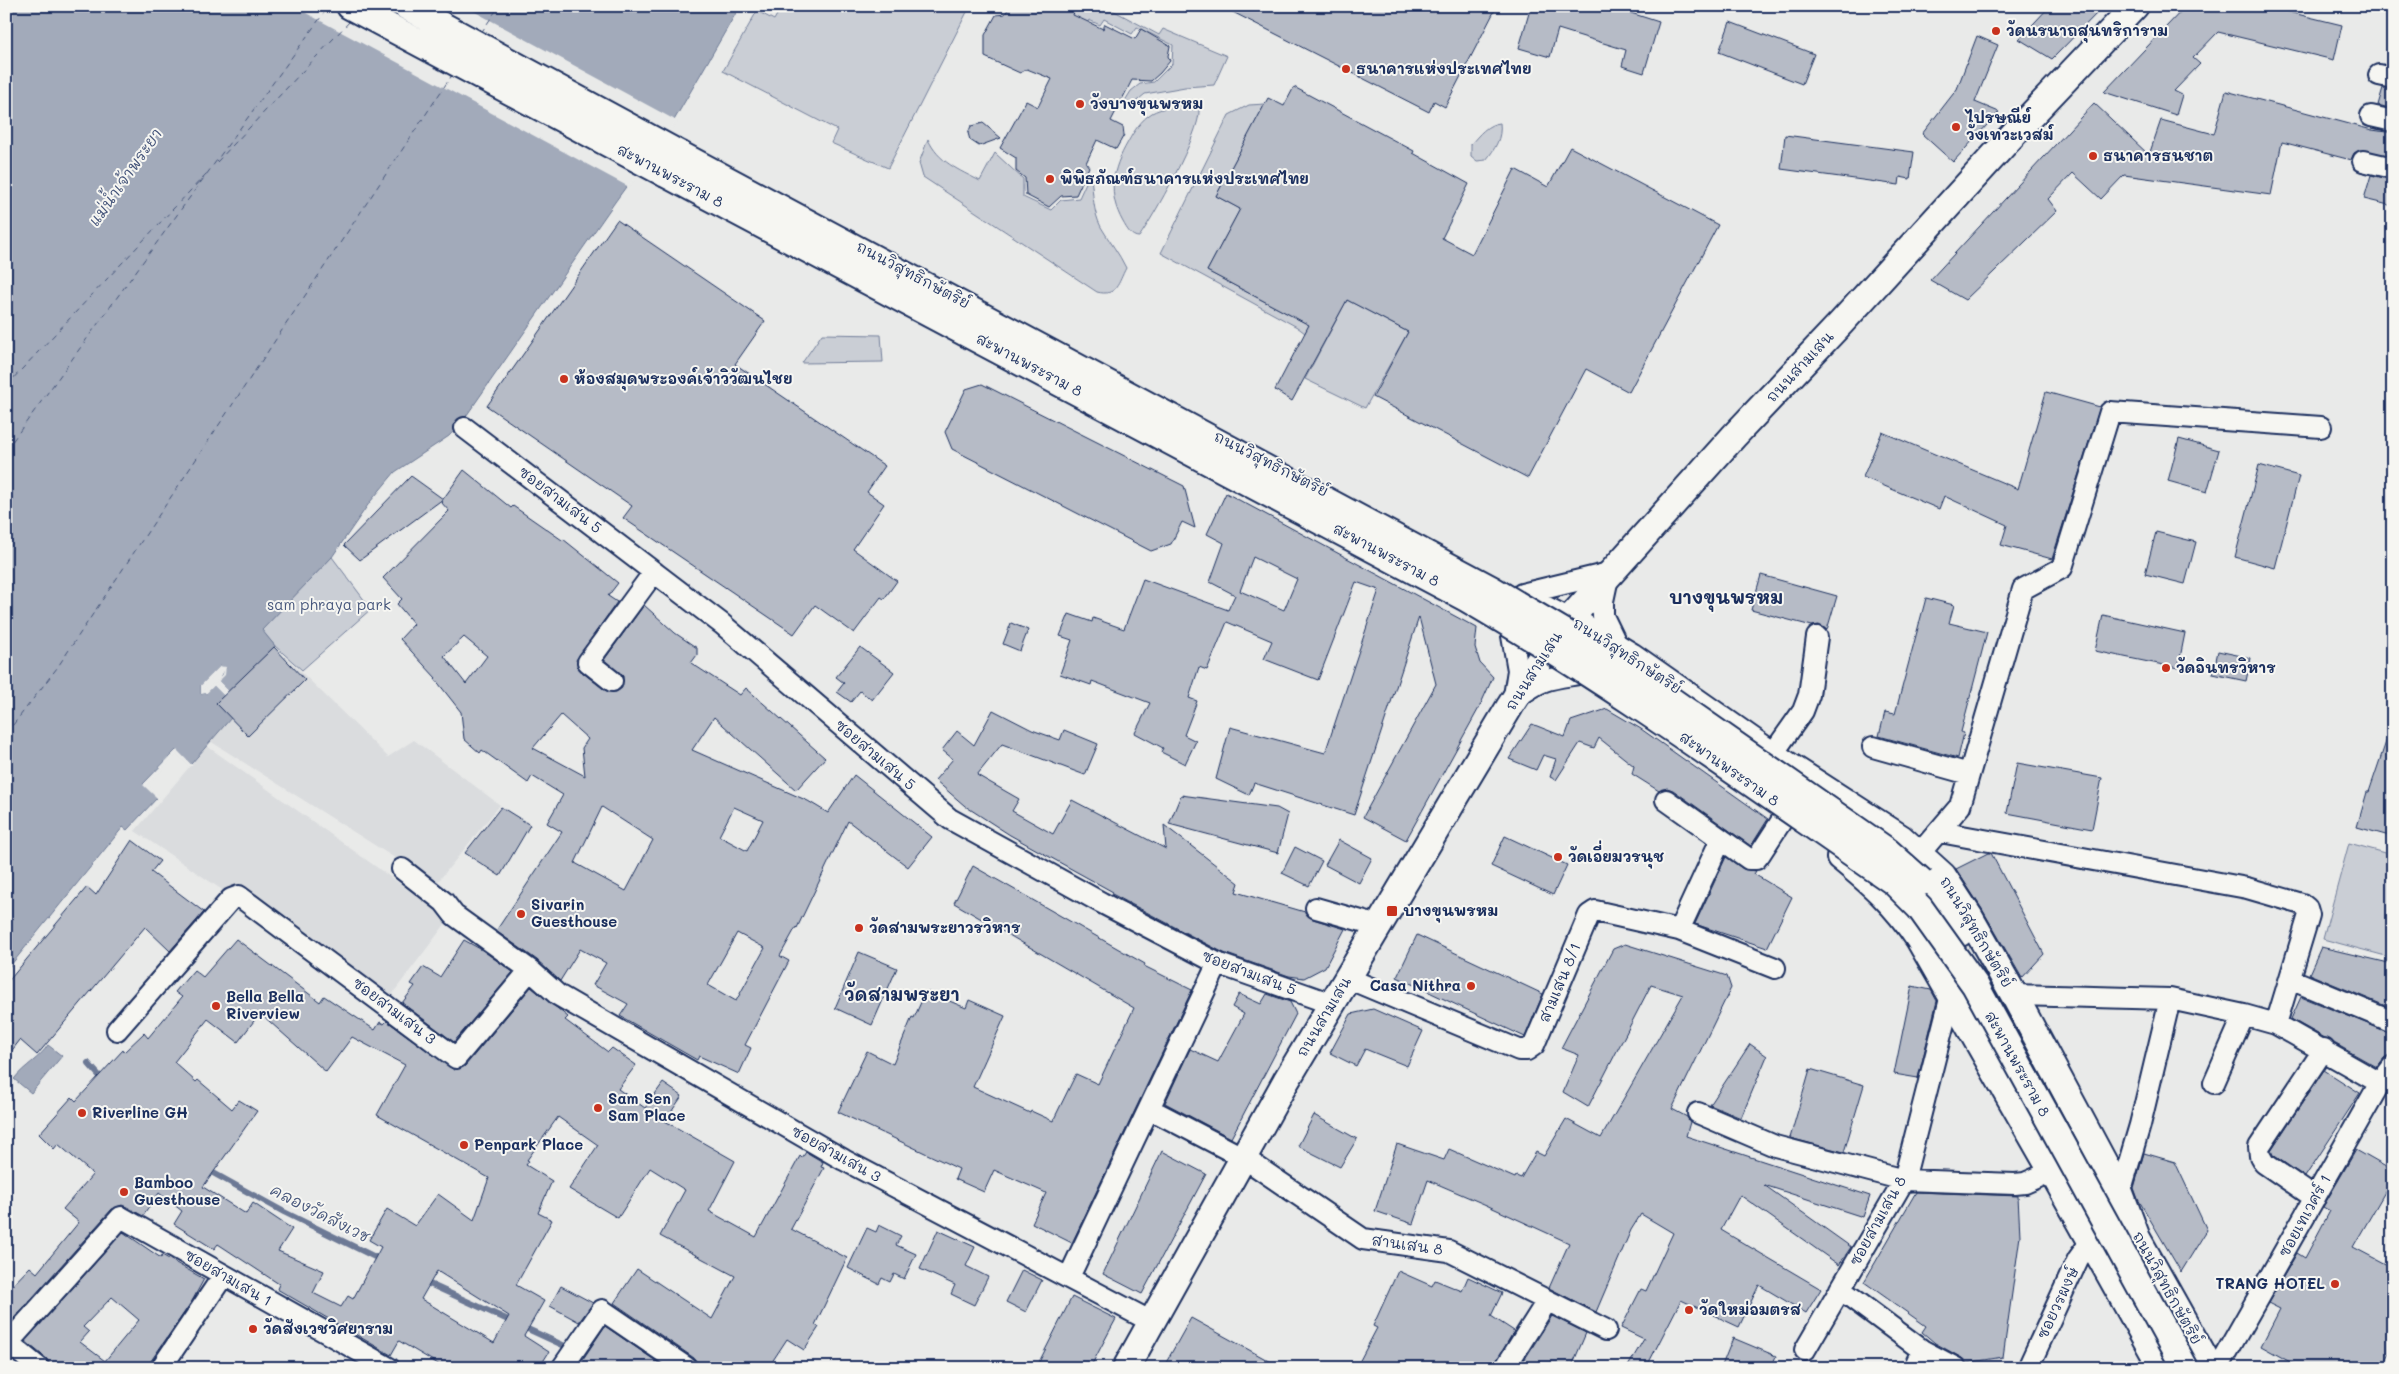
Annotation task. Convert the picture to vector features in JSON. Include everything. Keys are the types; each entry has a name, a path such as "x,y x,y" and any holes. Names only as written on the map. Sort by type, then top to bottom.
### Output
{"main road":[{"name":"สะพานพระราม 8","path":"350,6 1466,598 1545,644 1606,684 1894,882 1920,908 1974,986 2185,1368"},
{"name":"สะพานพระราม 8","path":"406,6 1491,589 1629,672 1887,851 1922,882 1952,920 2096,1179 2118,1215 2137,1238"},
{"name":"ถนนสามเสน","path":"1126,1368 1286,1081 1543,653 1609,573 2021,126 2135,6"},
{"name":"ถนนวิสุทธิกษัตริย์","path":"1570,619 1622,650 1772,755 1901,838 1944,876 2014,995 2120,1193 2137,1238 2210,1368"},
{"path":"1586,679 1591,672 1595,660 1604,653 1622,650"},
{"name":"ถนนวิสุทธิกษัตริย์","path":"1543,653 1586,679 1833,851 1882,891 1903,916 1951,995 2162,1368"}],"street":[{"path":"2371,116 2393,121"},
{"path":"661,134 855,236 850,242"},
{"path":"2363,161 2393,168"},
{"path":"641,172 834,275 835,269"},
{"name":"ถนนวิสุทธิกษัตริย์","path":"1543,653 1369,556 835,269 843,250 850,242 1570,619"},
{"path":"986,350 987,332 1002,322"},
{"path":"1920,853 1940,832 1960,806 2023,589 2062,568 2110,412 2321,427"},
{"name":"ซอยสามเสน 5","path":"465,428 722,624 950,818 1102,903 1218,963 1332,1004"},
{"path":"612,681 588,662 654,572"},
{"path":"1522,594 1609,573 1604,601 1604,616 1622,650"},
{"path":"1512,636 1518,670 1514,700"},
{"path":"1772,755 1803,711 1809,695 1817,637"},
{"path":"1514,700 1538,682 1548,678 1586,679"},
{"path":"1872,747 1969,774"},
{"path":"1666,800 1749,859 1756,859 1784,817"},
{"path":"1940,832 2248,888 2302,904 2307,908 2309,915 2276,1024"},
{"path":"1679,930 1721,839"},
{"name":"ซอยสามเสน 3","path":"402,868 444,902 460,920 530,970 558,995 844,1160 1152,1322"},
{"name":"ซอยสามเสน 3","path":"117,1030 231,899 239,896 456,1058 530,970"},
{"path":"1316,908 1379,926"},
{"name":"สามเสน 8/1","path":"1347,978 1519,1050 1527,1050 1534,1045 1589,915 1595,911 1679,930 1775,968"},
{"path":"1069,1277 1218,963"},
{"path":"2290,979 2393,1022"},
{"name":"ซอยสามเสน 8","path":"1805,1350 1904,1180 1951,995"},
{"path":"2014,995 2170,999 2244,1015 2276,1024 2324,1049 2380,1082"},
{"path":"2120,1193 2140,1125 2170,999"},
{"path":"2214,1082 2244,1015"},
{"path":"2315,1198 2264,1163 2260,1156 2259,1147 2324,1049"},
{"name":"ซอยเทเวศร์ 1","path":"2218,1368 2380,1082 2393,1066"},
{"name":"สานเสน 8","path":"1150,1109 1244,1158 1363,1239 1449,1251 1606,1330"},
{"path":"1698,1113 1775,1146 1904,1180 2015,1184 2025,1183 2052,1171"},
{"name":"ซอยสามเสน 1","path":"7,1342 121,1217 389,1368"},
{"name":"ซอยวรผงษ์","path":"2028,1368 2070,1276 2091,1240"},
{"path":"162,1368 223,1276"},
{"path":"1840,1289 1918,1359 1956,1368"},
{"path":"1505,1368 1548,1300"},
{"path":"562,1368 602,1310 687,1368"},
{"path":"7,1342 39,1368"}],"shaded area":[{"path":"286,657 388,757 414,740 500,805 436,884 210,741"},
{"path":"207,746 449,919 387,1001 135,831"}],"green space":[{"path":"782,6 970,6 888,168 831,143 837,130 723,71 757,11 774,20"},
{"path":"1076,6 1105,6 1159,35 1163,29 1227,56 1214,85 1185,87 1145,94 1127,109 1123,104 1131,91 1140,84 1154,82 1172,64 1173,45 1137,27 1132,34 1104,19 1100,25 1089,20 1074,43 1061,36"},
{"path":"1265,104 1216,196 1240,209 1207,271 1309,325 1305,333 1161,253 1229,115 1249,105"},
{"path":"1182,105 1193,106 1199,110 1198,121 1185,155 1165,194 1139,237 1136,237 1126,227 1115,201 1113,191 1118,162 1133,134 1144,119 1159,110"},
{"path":"1500,123 1500,134 1495,147 1486,160 1477,161 1471,156 1471,144 1487,128"},
{"path":"928,139 937,154 943,159 980,181 995,153 1023,179 1023,197 1051,210 1061,200 1079,198 1089,176 1091,176 1098,221 1126,268 1116,288 1109,292 1097,292 923,177 919,163"},
{"path":"1347,300 1408,332 1365,408 1305,379"},
{"path":"822,334 881,335 883,362 802,363"},
{"name":"sam phraya park","path":"332,557 371,609 302,670 275,646 261,630"},
{"path":"2349,843 2393,855 2393,958 2323,939"}],"water":[{"name":"แม่น้ำเจ้าพระยา","path":"6,6 740,6 673,122 462,422 449,436 395,472 370,502 332,557 262,630 275,646 229,691 219,681 226,668 220,666 201,685 201,694 207,693 214,686 224,696 216,703 231,718 191,764 176,750 143,784 157,798 127,830 123,827 6,971"},
{"path":"48,1045 62,1056 31,1093 14,1079"}],"pier":[{"path":"293,6 464,6 677,121 629,187"},
{"path":"220,666 226,667 225,675 219,681 229,691 227,693 217,682 223,674 224,669 221,669 204,686 204,691 214,684 225,694 224,696 214,686 207,693 201,694 201,685"},
{"path":"177,750 193,766 190,766 177,753 147,785 159,796 159,800 143,785"}],"building":[{"name":"วังบางขุนพรหม","path":"1010,6 1076,6 1073,15 1103,29 1105,24 1135,39 1141,29 1170,46 1168,56 1170,61 1160,73 1151,81 1132,80 1111,121 1123,127 1124,135 1116,149 1097,140 1086,163 1089,167 1076,195 1061,196 1049,207 1026,195 1025,178 1016,171 1016,158 1000,148 1026,101 1038,107 1052,79 1027,69 1020,73 985,57 985,35 996,15 1005,14"},
{"path":"1221,6 1497,6 1445,107 1434,101 1429,112"},
{"path":"1531,6 1609,6 1659,22 1644,73 1622,66 1626,50 1558,29 1550,57 1519,48"},
{"path":"2050,6 2104,6 2052,59 2019,39"},
{"path":"2186,6 2264,6 2342,25 2334,60 2218,32 2193,58 2200,64 2174,91 2182,95 2176,115 2104,92"},
{"path":"1730,22 1814,54 1802,84 1719,52"},
{"path":"1977,36 1998,45 1975,102 1999,112 1953,162 1922,134 1957,89"},
{"path":"1294,87 1414,151 1413,153 1469,184 1442,238 1472,254 1515,169 1548,187 1570,147 1718,225 1629,392 1586,369 1528,478 1373,397 1408,332 1347,300 1292,401 1275,390 1309,325 1207,271 1240,209 1216,196 1268,98 1284,106"},
{"path":"2383,88 2393,90 2393,109 2378,105"},
{"path":"2226,91 2372,130 2393,133 2393,156 2360,150 2354,153 2351,160 2282,142 2271,195 2124,175 2101,199 2073,173 2048,199 2057,211 1965,300 1930,280 2094,103 2149,155 2161,120 2214,134"},
{"path":"983,123 1001,138 979,146 970,140 968,133 971,126"},
{"path":"1785,135 1914,152 1910,179 1900,177 1899,185 1781,169"},
{"path":"2371,175 2393,180 2393,206 2364,199"},
{"path":"617,220 765,321 735,364 885,466 867,492 884,504 853,549 897,581 884,599 881,597 854,633 815,605 794,634 623,518 632,506 487,406"},
{"path":"982,384 1184,486 1195,528 1182,522 1171,544 1151,551 952,449 945,432 966,389"},
{"path":"2046,392 2100,407 2052,559 2001,545 2007,525 1944,496 1939,509 1863,477 1882,432 2018,489"},
{"path":"2179,439 2219,450 2207,492 2168,481"},
{"path":"2259,465 2299,476 2275,568 2235,557"},
{"path":"464,470 511,508 513,506 563,539 618,583 608,596 617,602 576,660 581,671 605,690 616,692 622,688 623,676 604,660 644,605 675,633 697,648 697,655 691,663 740,695 746,688 825,758 796,790 714,717 692,750 808,801 828,813 854,775 932,837 908,867 848,821 797,928 780,956 789,961 745,1045 751,1048 739,1074 699,1056 697,1060 620,1016 628,1004 593,985 606,963 580,949 560,981 537,960 496,931 562,832 547,823 563,795 532,776 528,783 482,750 480,753 464,739 461,712 436,678 400,639 414,624 397,604 402,599 383,578 449,511 441,502","holes":["464,637 487,656 466,684 444,656","561,715 588,739 582,748 585,776 533,748","602,807 653,840 626,891 575,863","734,807 763,820 747,851 719,836","737,933 765,948 736,1001 708,985"]},
{"path":"411,476 443,499 360,560 344,545"},
{"path":"1226,493 1477,628 1475,647 1480,663 1493,677 1479,708 1406,840 1363,817 1436,684 1419,617 1354,815 1254,783 1249,795 1216,779 1230,727 1325,753 1379,590 1356,582 1318,680 1264,659 1272,641 1227,622 1207,670 1199,667 1189,698 1197,701 1184,735 1196,741 1185,764 1161,752 1163,748 1135,733 1150,703 1092,681 1091,685 1060,674 1072,640 1060,636 1069,614 1092,622 1093,618 1124,629 1143,579 1228,610 1235,595 1210,582 1224,543 1207,534","holes":["1253,557 1297,579 1284,610 1240,591"]},
{"path":"2156,532 2196,542 2185,584 2145,574"},
{"path":"1761,575 1837,596 1827,630 1819,625 1812,626 1751,610"},
{"path":"1926,598 1954,605 1949,623 1987,632 1961,732 1964,733 1958,758 1879,736 1885,712 1895,714"},
{"path":"2103,615 2185,633 2178,668 2095,651"},
{"path":"1011,623 1028,630 1020,651 1003,644"},
{"path":"274,647 305,680 248,736 216,703"},
{"path":"860,647 894,672 872,700 860,691 851,702 837,692 844,683 836,677"},
{"path":"2218,651 2251,658 2246,681 2213,674"},
{"path":"1607,709 1641,729 1768,819 1751,846 1673,790 1667,788 1659,791 1632,774 1634,766 1599,738 1594,748 1580,743 1556,780 1550,777 1556,759 1543,755 1536,770 1509,759 1532,724 1565,737 1571,721"},
{"path":"993,710 1032,730 1060,740 1064,730 1098,744 1085,775 1002,744 977,775 1019,799 1012,811 1053,834 1072,800 1166,849 1164,825 1239,883 1236,892 1305,912 1313,919 1345,929 1325,967 1304,978 1289,976 1224,953 1112,894 1113,892 1010,835 965,806 935,780 953,759 942,750 957,731 974,745"},
{"path":"2390,730 2393,730 2393,837 2357,827 2367,792 2369,792"},
{"path":"2017,763 2102,778 2092,829 2007,813"},
{"path":"1181,795 1277,808 1288,814 1278,853 1169,824"},
{"path":"501,807 530,825 500,876 465,853"},
{"path":"1505,836 1567,865 1553,895 1491,866"},
{"path":"132,840 160,861 151,872 204,912 170,951 145,927 37,1055 20,1040 6,1058 6,984 87,887 96,895"},
{"path":"1339,840 1372,858 1359,883 1325,865"},
{"path":"1295,847 1322,861 1309,886 1282,873"},
{"path":"1991,853 2044,954 2022,978 1982,909 1956,869"},
{"path":"1726,857 1743,869 1756,871 1754,874 1792,897 1767,948 1695,924"},
{"path":"973,866 1145,964 1144,966 1192,990 1072,1243 1032,1223 1046,1193 994,1170 984,1192 955,1179 959,1169 838,1112 867,1051 893,1064 912,1017 914,1018 926,991 966,1008 969,1000 1005,1016 973,1087 1030,1113 1031,1111 1053,1121 1076,1074 1098,1084 1134,1008 954,903"},
{"name":"Casa Nithra","path":"1417,935 1543,994 1525,1037 1397,977"},
{"path":"236,939 320,1002 324,996 375,1030 380,1022 384,1024 387,1021 454,1070 465,1066 531,987 568,1017 565,1020 608,1052 612,1048 636,1065 618,1089 645,1108 663,1083 682,1096 665,1121 735,1161 709,1211 756,1237 800,1156 802,1158 806,1152 823,1162 821,1167 824,1168 791,1229 847,1258 815,1325 819,1327 804,1350 787,1339 768,1368 699,1368 694,1358 614,1303 637,1269 712,1319 735,1276 660,1236 685,1190 650,1168 618,1218 569,1189 598,1145 558,1117 527,1160 529,1161 526,1165 552,1181 538,1213 552,1220 516,1285 544,1301 524,1336 549,1352 539,1368 445,1368 399,1341 391,1355 277,1289 279,1284 218,1244 214,1249 174,1224 182,1211 159,1193 143,1216 122,1205 112,1209 6,1327 6,1292 30,1267 37,1273 79,1222 63,1209 93,1174 58,1144 54,1149 39,1134 72,1097 76,1101 123,1050 124,1052 144,1033 148,1038 182,997 175,992 194,970 203,977","holes":["260,1013 326,1072 352,1037 405,1065 377,1115 489,1178 474,1220 438,1194 415,1226 387,1209 369,1240 381,1247 353,1299 348,1296 341,1307 313,1293 324,1271 278,1251 292,1229 253,1203 246,1214 203,1187 257,1111 239,1100 232,1109 198,1080 196,1082 174,1062 208,1019 238,1042","437,1271 509,1316 494,1343 421,1299"]},
{"path":"464,940 513,972 454,1042 402,1003 415,986 411,984 423,967 440,977"},
{"path":"1625,944 1727,976 1731,988 1672,1109 1687,1117 1690,1122 1686,1136 1870,1196 1863,1217 1764,1185 1851,1247 1839,1265 1740,1195 1721,1230 1821,1289 1806,1313 1759,1285 1739,1327 1681,1300 1646,1368 1627,1368 1644,1339 1621,1328 1641,1289 1646,1291 1673,1233 1641,1214 1631,1230 1596,1312 1549,1288 1569,1243 1484,1204 1428,1180 1413,1224 1375,1211 1397,1144 1444,1160 1449,1149 1515,1178 1516,1176 1521,1178 1536,1152 1544,1156 1566,1119 1601,1138 1683,995 1651,985 1588,1107 1563,1092 1579,1055 1561,1048 1613,949"},
{"path":"2321,947 2393,964 2393,1009 2309,974"},
{"path":"859,952 897,968 872,1025 835,1008"},
{"path":"1912,986 1931,990 1937,1001 1918,1078 1894,1074"},
{"path":"1239,994 1261,1004 1267,994 1290,1002 1296,1014 1231,1138 1165,1103 1190,1049 1218,1062 1244,1014 1232,1007"},
{"path":"2301,997 2393,1034 2391,1055 2384,1058 2377,1067 2291,1019"},
{"path":"1373,1009 1423,1031 1407,1066 1365,1049 1356,1066 1330,1053 1351,1014"},
{"path":"1750,1044 1767,1056 1741,1118 1710,1105"},
{"path":"1810,1069 1864,1085 1844,1152 1790,1138"},
{"path":"2324,1070 2360,1093 2305,1177 2273,1155 2271,1150"},
{"path":"1314,1115 1357,1139 1340,1167 1298,1146"},
{"name":"TRANG HOTEL","path":"2356,1150 2393,1171 2393,1178 2353,1247 2393,1268 2393,1347 2381,1368 2301,1368 2261,1346 2280,1309 2268,1303 2297,1253 2305,1258 2330,1211 2323,1207"},
{"path":"1162,1151 1206,1174 1142,1294 1103,1274"},
{"path":"2144,1153 2175,1162 2207,1230 2181,1272 2138,1199 2134,1188"},
{"path":"1916,1192 2018,1196 2020,1236 2003,1357 1966,1363 1962,1358 1935,1343 1922,1332 1926,1326 1864,1282"},
{"path":"879,1225 901,1236 896,1245 916,1254 904,1279 894,1274 890,1282 882,1278 879,1284 848,1268 867,1228 876,1232"},
{"path":"938,1230 975,1247 966,1266 988,1277 974,1305 951,1294 955,1285 920,1269"},
{"path":"123,1232 161,1258 162,1255 204,1279 191,1303 146,1368 51,1368 47,1359 25,1341","holes":["112,1297 139,1320 105,1361 80,1342 89,1332 83,1327"]},
{"path":"1022,1270 1042,1280 1026,1312 1006,1302"},
{"path":"1398,1271 1432,1286 1435,1280 1462,1291 1468,1277 1502,1293 1491,1316 1514,1331 1493,1368 1356,1368 1377,1328 1373,1326"},
{"path":"561,1286 593,1303 579,1322 550,1306"},
{"path":"1072,1297 1116,1319 1090,1368 1036,1368"},
{"path":"1552,1316 1586,1333 1571,1368 1536,1368 1523,1362"},
{"path":"1191,1318 1282,1368 1163,1368"},
{"path":"605,1326 666,1368 577,1368"},
{"path":"1733,1338 1776,1356 1771,1368 1721,1368"}],"waterway":[{"name":"คลองวัดสังเวช","path":"88,1063 104,1081"},
{"name":"คลองวัดสังเวช","path":"206,1169 284,1212 383,1261"},
{"name":"คลองวัดสังเวช","path":"423,1281 567,1347"}],"ferry route":[{"path":"6,450 329,6"},
{"path":"481,33 499,6"},
{"path":"217,162 351,20"},
{"path":"6,734 57,668 452,75"},
{"path":"6,386 207,173"}],"place":[{"name":"วัดนรนาถสุนทริการาม","path":"1996,31"},
{"name":"ธนาคารแห่งประเทศไทย","path":"1346,69"},
{"name":"วังบางขุนพรหม","path":"1080,104"},
{"name":"ไปรษณีย์ วังเทวะเวสม์","path":"1956,127"},
{"name":"ธนาคารธนชาต","path":"2093,156"},
{"name":"พิพิธภัณฑ์ธนาคารแห่งประเทศไทย","path":"1050,179"},
{"name":"ห้องสมุดพระองค์เจ้าวิวัฒนไชย","path":"564,379"},
{"name":"วัดอินทรวิหาร","path":"2166,668"},
{"name":"วัดเอี่ยมวรนุช","path":"1558,857"},
{"name":"บางขุนพรหม","path":"1392,911"},
{"name":"Sivarin Guesthouse","path":"521,914"},
{"name":"วัดสามพระยาวรวิหาร","path":"859,928"},
{"name":"Casa Nithra","path":"1471,986"},
{"name":"Bella Bella Riverview","path":"216,1006"},
{"name":"Sam Sen Sam Place","path":"598,1108"},
{"name":"Riverline GH","path":"82,1113"},
{"name":"Penpark Place","path":"464,1145"},
{"name":"Bamboo Guesthouse","path":"124,1192"},
{"name":"TRANG HOTEL","path":"2335,1284"},
{"name":"วัดใหม่อมตรส","path":"1689,1310"},
{"name":"วัดสังเวชวิศยาราม","path":"253,1329"}],"district":[{"name":"บางขุนพรหม","path":"1726,598"},
{"name":"วัดสามพระยา","path":"902,995"}]}
